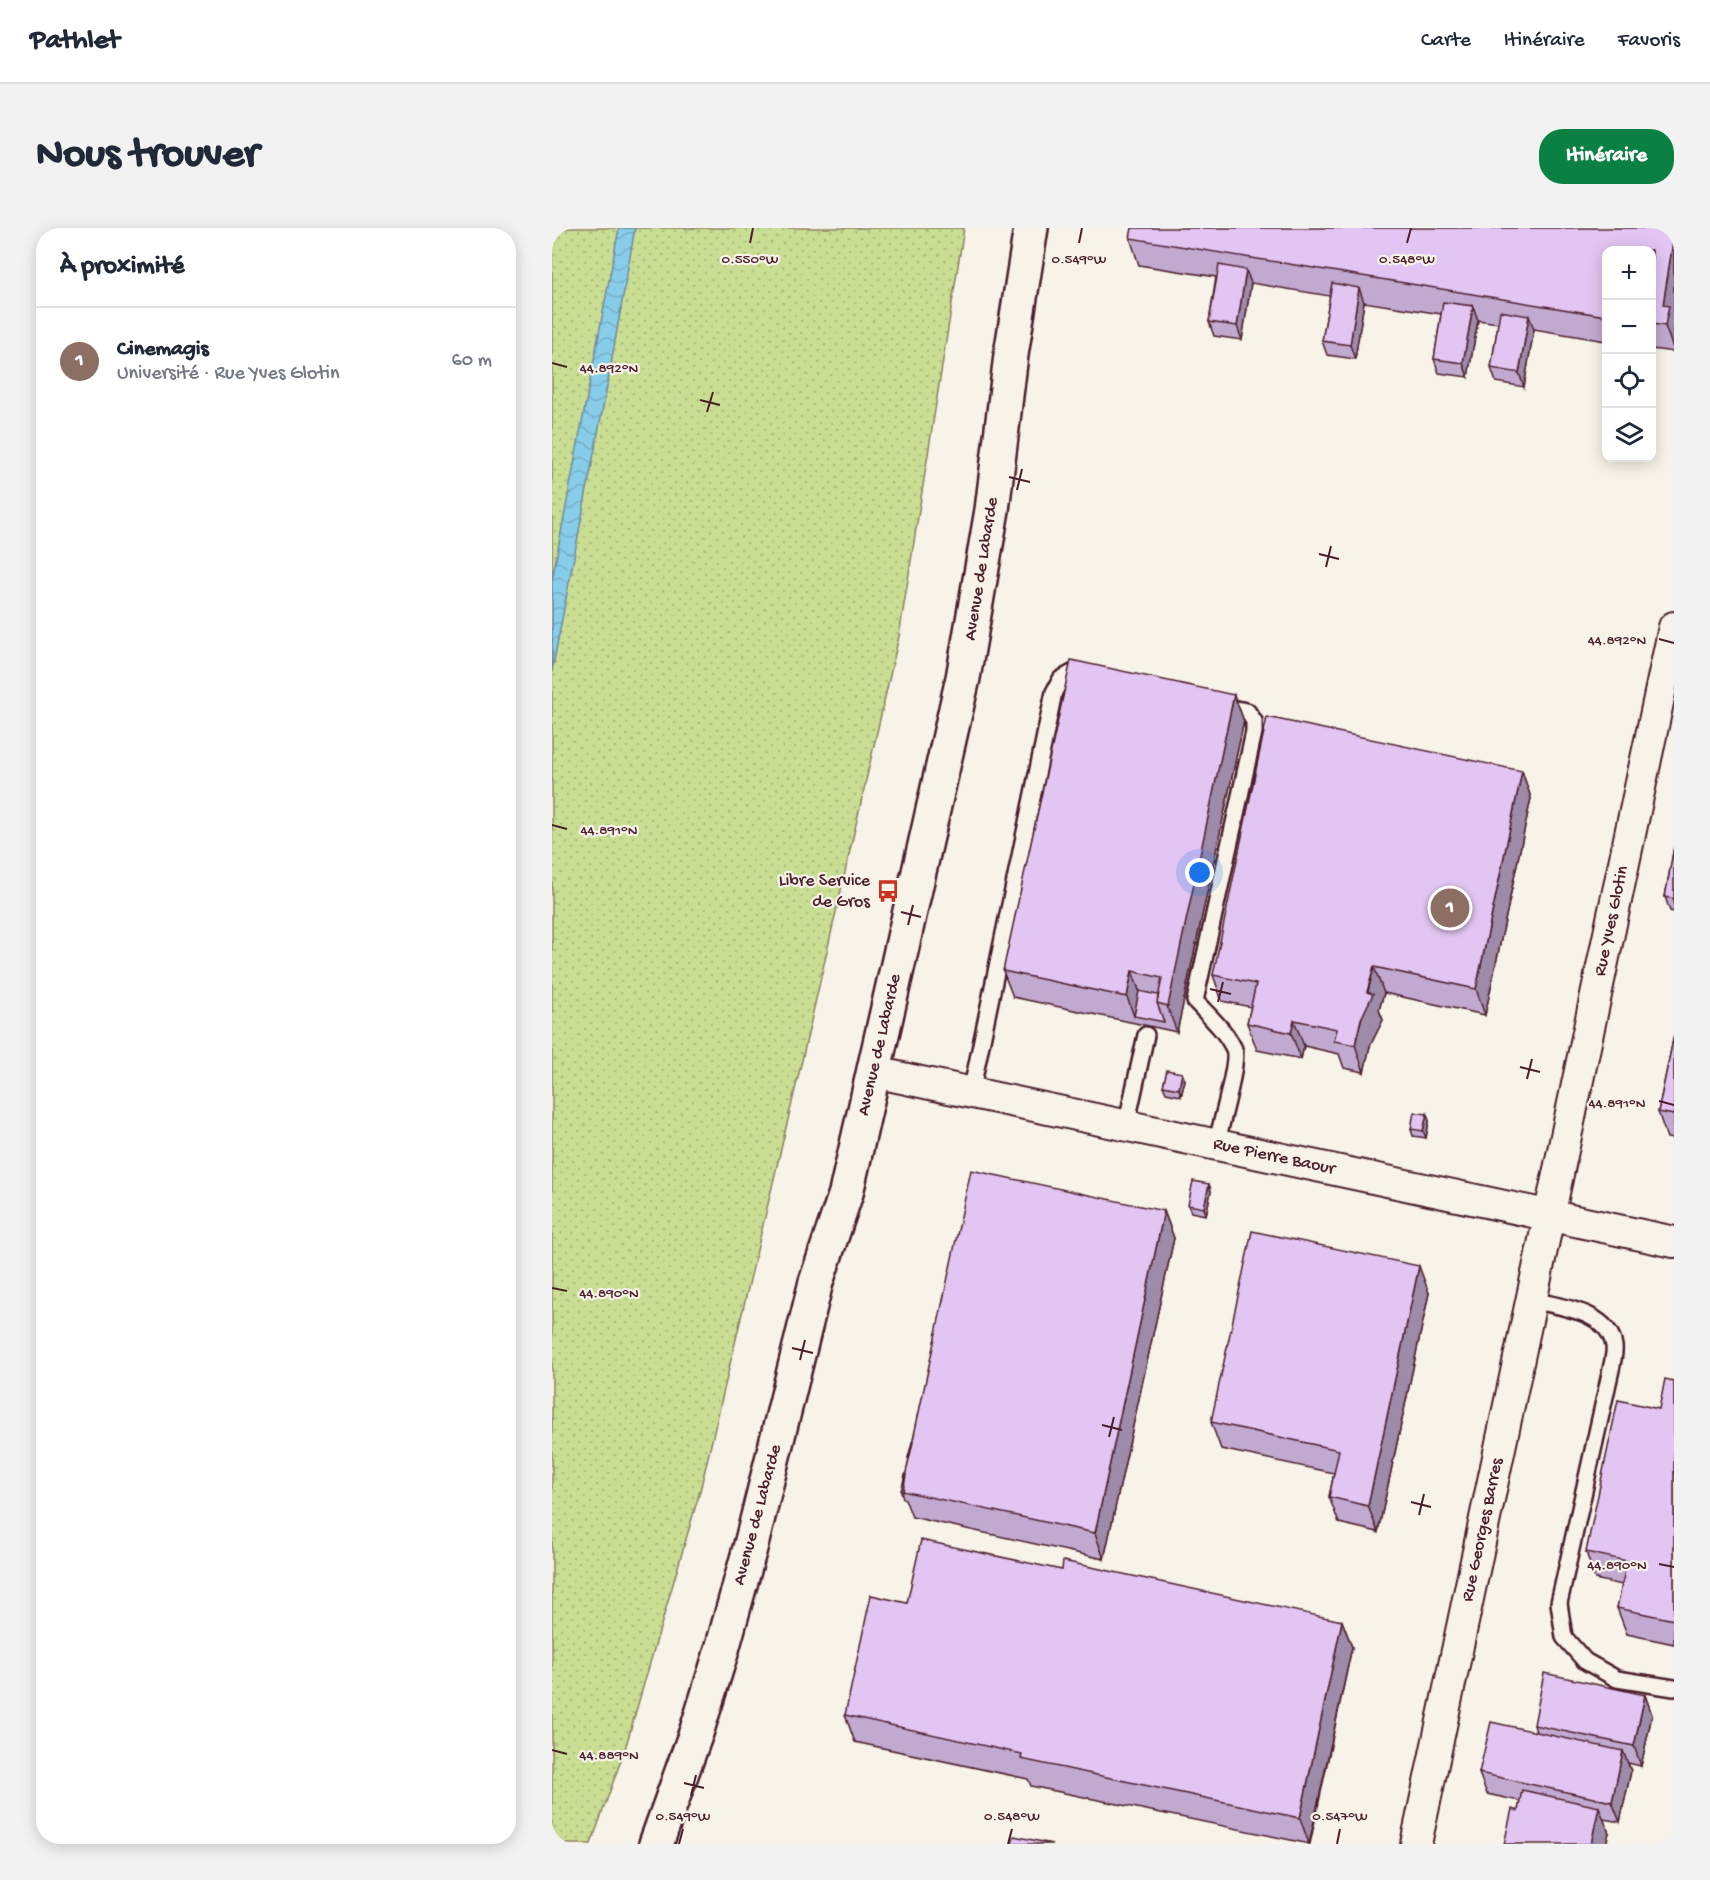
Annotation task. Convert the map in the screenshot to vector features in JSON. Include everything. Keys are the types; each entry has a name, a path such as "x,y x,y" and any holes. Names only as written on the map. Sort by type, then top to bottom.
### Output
{"main road":[{"name":"Avenue de Labarde","path":"656,1844 697,1730 721,1653 755,1530 816,1282 846,1193 963,678 992,510 1011,355 1031,228"}],"street":[{"name":"Rue Yves Glotin","path":"1550,1215 1674,627"},
{"name":"Rue Pierre Baour","path":"874,1072 1674,1242"},
{"name":"Rue Georges Barres","path":"1416,1844 1550,1215"}],"lane":[{"path":"971,1093 1054,692 1061,680 1072,673 1095,678"},
{"path":"1200,701 1247,711 1254,721 1254,732 1195,1001 1221,1029 1235,1051 1232,1077 1216,1145"},
{"path":"1126,1126 1146,1035"},
{"path":"1532,1300 1570,1309 1599,1320 1610,1333 1615,1347 1559,1603 1564,1637 1585,1661 1617,1679 1674,1688"}],"green space":[{"path":"552,228 964,228 899,636 803,1056 700,1491 625,1749 591,1844 552,1844"}],"water":[{"path":"619,228 635,228 552,671 552,580"}],"building":[{"path":"1132,228 1674,228 1663,305 1669,306 1665,326 1656,325 1656,246 1602,246 1602,315 1130,238"},
{"path":"1219,265 1246,270 1237,326 1209,322"},
{"path":"1332,283 1359,288 1350,345 1322,341"},
{"path":"1443,302 1473,306 1463,363 1434,359"},
{"path":"1500,311 1529,316 1519,373 1491,368"},
{"path":"1071,660 1234,695 1168,1006 1157,1003 1162,978 1132,971 1127,997 1003,971"},
{"path":"1267,717 1522,771 1476,989 1374,967 1367,992 1373,994 1361,1019 1355,1045 1334,1041 1337,1029 1294,1020 1291,1033 1247,1023 1256,984 1213,975"},
{"path":"1674,847 1674,899 1665,897"},
{"path":"1139,991 1158,995 1157,1003 1164,1022 1134,1016"},
{"path":"1674,1035 1674,1115 1658,1112"},
{"path":"1167,1070 1182,1073 1179,1089 1163,1086"},
{"path":"1414,1112 1427,1114 1423,1131 1411,1129"},
{"path":"971,1170 1164,1211 1095,1533 902,1491"},
{"path":"1193,1181 1209,1184 1204,1208 1188,1205"},
{"path":"1252,1231 1419,1266 1368,1506 1329,1497 1339,1450 1211,1422"},
{"path":"1665,1379 1674,1381 1674,1620 1617,1608 1627,1561 1586,1552 1618,1400 1659,1409"},
{"path":"906,1475 903,1492 901,1491"},
{"path":"921,1540 1062,1570 1063,1561 1342,1621 1300,1818 1021,1759 1022,1754 845,1715 871,1595 907,1603"},
{"path":"1544,1673 1645,1695 1634,1746 1534,1725"},
{"path":"1491,1722 1623,1751 1612,1802 1479,1773"},
{"path":"1522,1790 1599,1807 1591,1844 1504,1844 1512,1809 1518,1811"},
{"path":"1014,1836 1052,1844 1012,1844"}],"place":[{"name":"Libre Service de Gros","path":"888,891"},
{"name":"Cinemagis","path":"1450,908"}]}
